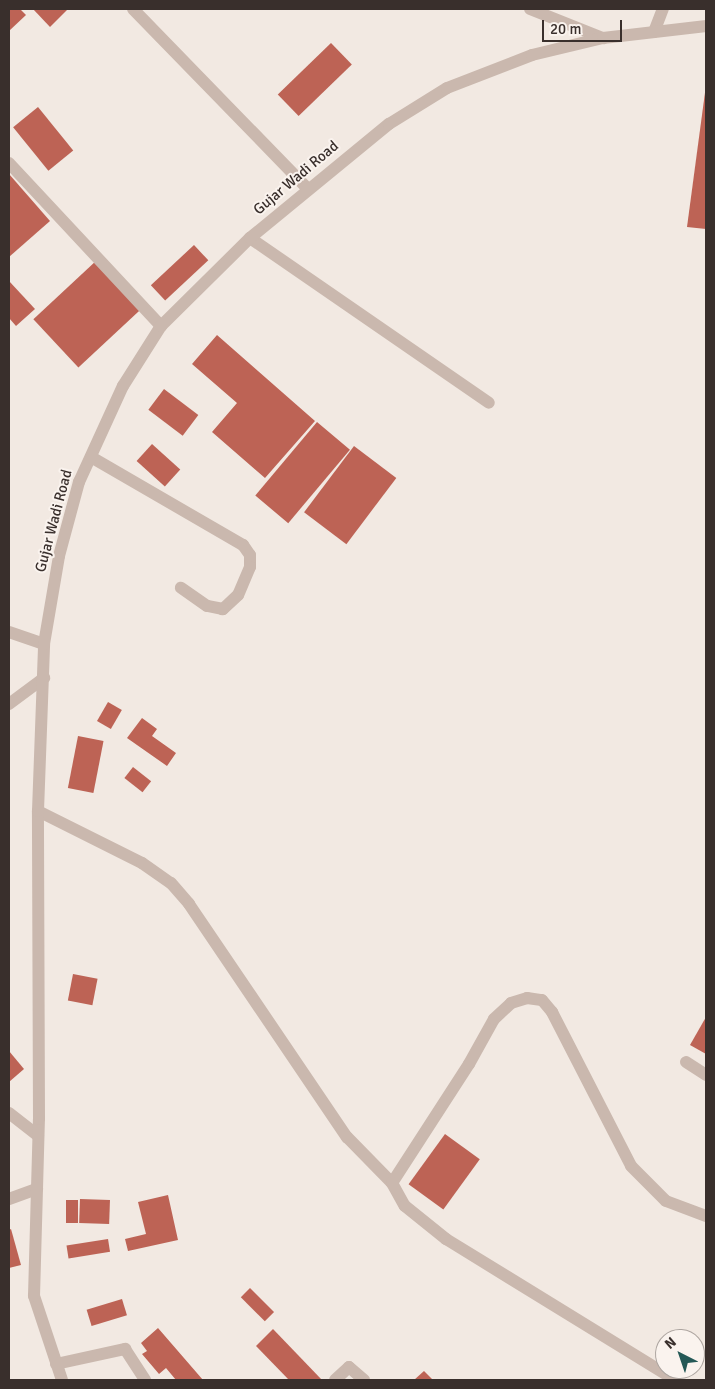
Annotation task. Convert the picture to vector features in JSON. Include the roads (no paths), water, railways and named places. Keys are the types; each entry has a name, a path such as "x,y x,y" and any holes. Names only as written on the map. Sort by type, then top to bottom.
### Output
{"street":[{"path":"133,9 308,189"},
{"path":"530,9 603,38"},
{"path":"654,32 664,9"},
{"name":"Gujar Wadi Road","path":"62,1380 34,1296 38,1136 38,811 44,644 59,556 79,482 123,386 161,326 250,238 389,124 447,88 532,54 603,38 706,26"},
{"path":"9,163 161,326"},
{"path":"250,238 489,403"},
{"path":"91,457 243,545 250,555 250,567 238,595 222,609 207,606 180,588"},
{"path":"9,632 44,644"},
{"path":"9,704 44,678"},
{"path":"38,811 142,863 171,883 189,904 347,1138 392,1183 405,1206 446,1239 675,1380"},
{"path":"392,1183 469,1064 494,1019 511,1003 527,998 542,1000 552,1012 631,1166 666,1201 706,1216"},
{"path":"686,1062 706,1075"},
{"path":"9,1113 38,1136"},
{"path":"9,1199 37,1190"},
{"path":"56,1364 125,1349 145,1380"},
{"path":"335,1380 349,1367 364,1380"}]}
